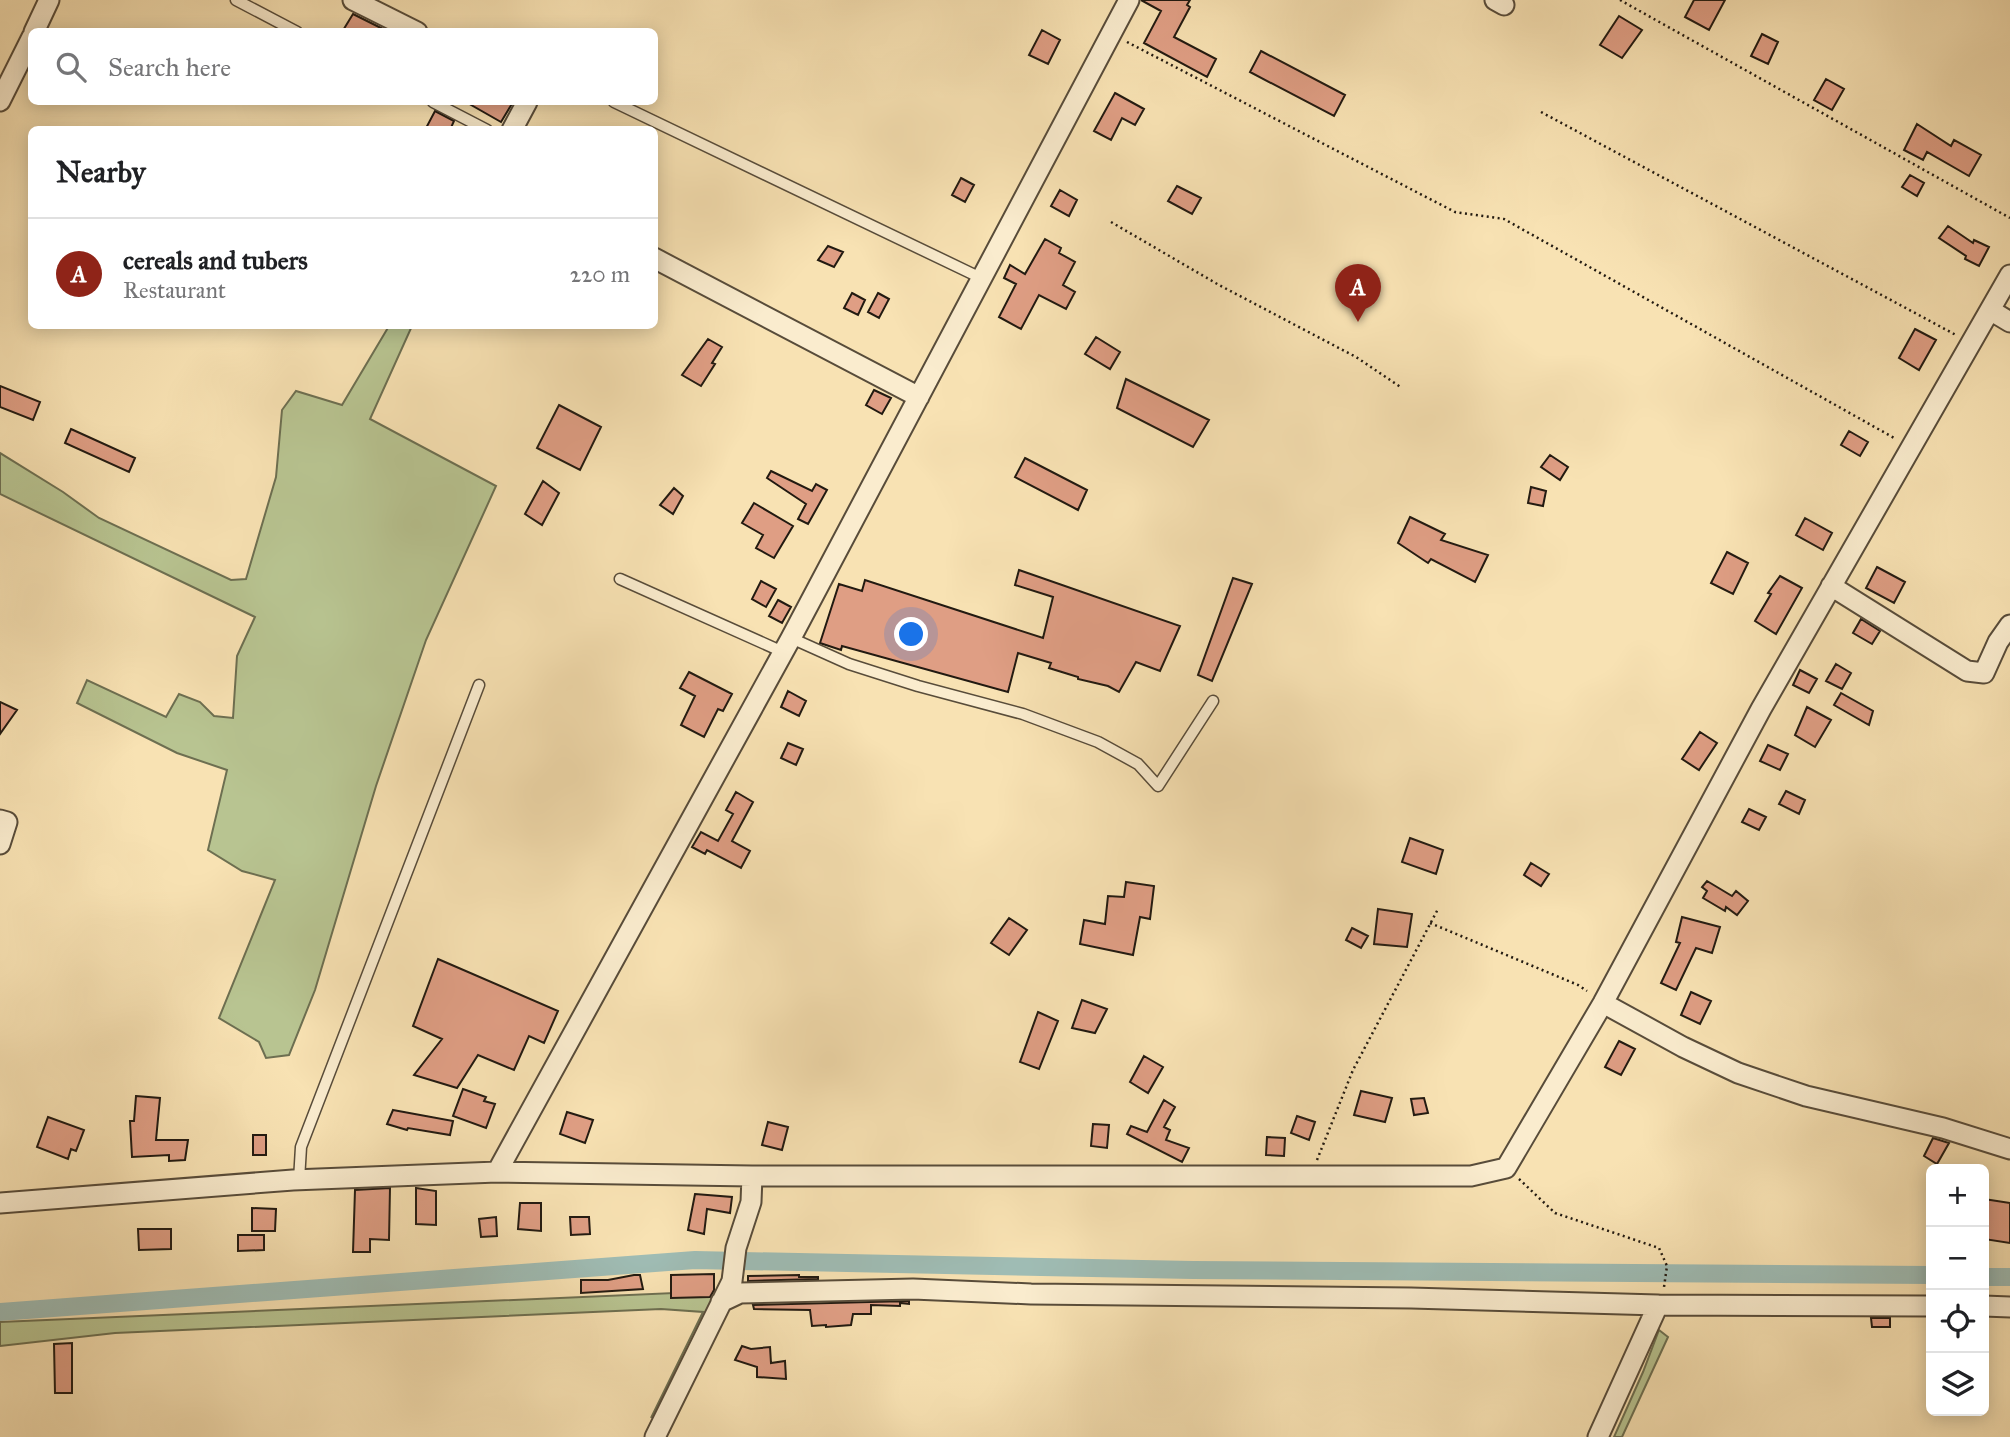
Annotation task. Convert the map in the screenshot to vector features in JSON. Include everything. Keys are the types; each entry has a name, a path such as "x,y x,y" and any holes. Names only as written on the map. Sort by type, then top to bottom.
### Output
{"street":[{"path":"36,28 49,0"},
{"path":"353,0 409,28"},
{"path":"498,1172 787,645 1129,0"},
{"path":"0,101 28,45"},
{"path":"514,126 525,105"},
{"path":"658,260 919,397"},
{"path":"0,1203 299,1180 498,1172 752,1176 1471,1176 1506,1167 1603,1003 1761,709 2010,275"},
{"path":"1990,310 2010,322"},
{"path":"1831,586 1967,671 1984,673 1998,642 2010,625"},
{"path":"0,820 7,822 0,844"},
{"path":"1603,1003 1683,1047 1738,1073 1806,1096 1943,1128 2010,1149"},
{"path":"655,1437 732,1281 736,1248 751,1202 752,1176"},
{"path":"721,1302 740,1293 913,1289 1031,1294 1410,1298 1658,1305 1926,1306"},
{"path":"1598,1437 1658,1305"},
{"path":"1989,1306 2010,1307"}],"lane":[{"path":"236,0 290,28"},
{"path":"439,105 479,126"},
{"path":"620,105 981,278"},
{"path":"620,579 787,645 1023,715 1098,742 1138,764 1158,786 1213,701"},
{"path":"299,1180 301,1147 479,685"}],"path":[{"path":"1620,0 2010,218"},
{"path":"1111,34 1455,212 1504,219 1911,448"},
{"path":"1541,112 1971,343"},
{"path":"1111,222 1219,285 1356,357 1402,388"},
{"path":"1311,1176 1353,1070 1438,909"},
{"path":"1430,923 1578,985 1603,1003"},
{"path":"1506,1167 1555,1213 1659,1248 1667,1266 1665,1283"}],"green space":[{"path":"387,329 411,329 370,419 496,486 426,640 376,786 315,990 289,1055 266,1058 259,1042 219,1018 275,880 242,871 208,850 227,770 177,753 77,703 87,680 166,717 179,694 200,702 214,716 233,718 237,656 255,617 0,494 0,453 99,518 231,580 246,579 276,477 282,410 296,391 342,405"},
{"path":"720,1291 651,1418 703,1312 661,1309 115,1333 0,1346 0,1322"},
{"path":"1659,1330 1668,1337 1622,1437 1614,1437 1643,1372"}],"building":[{"path":"1141,0 1190,0 1187,5 1190,7 1174,37 1216,59 1207,77 1144,43 1161,11"},
{"path":"1694,0 1725,0 1709,30 1685,17"},
{"path":"353,14 381,28 344,28"},
{"path":"1619,16 1642,30 1622,58 1600,45"},
{"path":"1042,30 1060,40 1048,64 1029,55"},
{"path":"1762,34 1778,42 1768,64 1751,56"},
{"path":"1261,51 1345,95 1334,116 1250,72"},
{"path":"1826,79 1844,89 1832,110 1814,100"},
{"path":"1115,93 1144,109 1135,125 1122,118 1111,140 1094,131"},
{"path":"471,105 511,105 501,122"},
{"path":"435,111 454,121 452,126 427,126"},
{"path":"1917,124 1951,146 1954,140 1981,155 1969,176 1927,152 1923,160 1904,150"},
{"path":"1910,175 1924,183 1917,196 1902,187"},
{"path":"961,178 974,185 965,202 952,195"},
{"path":"1177,186 1201,198 1192,214 1168,201"},
{"path":"1060,190 1077,200 1069,216 1051,206"},
{"path":"1948,226 1973,243 1974,240 1989,247 1979,266 1965,259 1966,256 1939,238"},
{"path":"1045,239 1061,248 1059,253 1075,262 1063,285 1075,292 1066,309 1039,295 1021,329 999,317 1016,284 1004,278 1010,265 1025,274"},
{"path":"828,246 843,252 834,267 818,260"},
{"path":"852,293 865,300 858,315 844,308"},
{"path":"878,293 889,299 879,318 868,312"},
{"path":"1915,329 1936,340 1919,370 1899,358"},
{"path":"1096,337 1120,352 1110,369 1085,354"},
{"path":"708,339 722,347 701,386 682,375"},
{"path":"1126,379 1209,420 1193,447 1117,408"},
{"path":"0,386 40,402 33,420 0,407"},
{"path":"874,390 891,398 882,414 866,405"},
{"path":"559,405 601,427 580,470 537,448"},
{"path":"71,429 135,458 129,472 65,443"},
{"path":"1849,431 1868,442 1860,456 1841,445"},
{"path":"1550,455 1568,467 1560,480 1541,467"},
{"path":"1025,458 1087,490 1078,510 1015,477"},
{"path":"771,471 812,491 816,484 827,490 808,524 798,519 806,504 767,478"},
{"path":"543,481 559,493 542,525 525,514"},
{"path":"1531,487 1546,491 1543,506 1528,503"},
{"path":"674,488 683,496 673,514 660,505"},
{"path":"754,503 793,526 774,558 756,548 763,535 742,523"},
{"path":"1410,517 1445,534 1441,540 1488,555 1475,582 1431,559 1428,563 1398,543"},
{"path":"1805,518 1832,533 1823,550 1796,535"},
{"path":"1727,552 1748,563 1733,594 1711,583"},
{"path":"1877,567 1905,582 1894,603 1866,588"},
{"path":"1019,570 1180,626 1160,671 1136,662 1119,692 1108,686 1049,668 1051,663 1018,653 1008,692 842,646 841,650 820,643 839,584 862,591 865,580 1043,638 1053,597 1015,585"},
{"path":"1780,576 1802,588 1776,634 1755,621 1771,594 1768,593"},
{"path":"1233,578 1252,584 1212,681 1198,675"},
{"path":"761,581 776,589 766,607 752,599"},
{"path":"778,600 791,607 782,623 769,616"},
{"path":"1861,619 1880,631 1872,644 1853,633"},
{"path":"1836,664 1851,673 1842,689 1826,681"},
{"path":"1800,670 1817,679 1809,693 1793,685"},
{"path":"689,672 732,694 723,711 718,709 704,737 681,725 695,696 680,688"},
{"path":"788,691 806,701 799,716 781,707"},
{"path":"1841,693 1873,711 1869,725 1834,705"},
{"path":"0,702 17,710 0,734"},
{"path":"1807,707 1831,720 1815,747 1795,735"},
{"path":"1700,732 1717,743 1699,770 1682,759"},
{"path":"788,743 803,749 796,765 781,758"},
{"path":"1768,745 1788,754 1780,770 1760,761"},
{"path":"1786,791 1805,800 1799,814 1779,804"},
{"path":"736,792 753,802 732,841 750,851 741,868 707,850 705,854 692,847 701,832 718,841 733,814 726,810"},
{"path":"1749,809 1766,817 1759,830 1742,822"},
{"path":"1410,838 1443,850 1436,874 1402,862"},
{"path":"1531,863 1549,874 1541,886 1524,875"},
{"path":"1707,881 1732,896 1736,891 1748,901 1737,915 1726,907 1725,911 1703,898 1707,891 1702,887"},
{"path":"1126,882 1154,886 1150,919 1140,917 1133,955 1080,944 1084,920 1105,924 1108,896 1124,897"},
{"path":"1378,909 1412,914 1407,947 1374,944"},
{"path":"1682,917 1720,927 1712,953 1696,948 1676,990 1661,983 1680,943 1676,942"},
{"path":"1009,918 1027,930 1009,955 991,943"},
{"path":"1352,928 1368,936 1361,948 1346,940"},
{"path":"438,959 558,1011 544,1043 529,1036 514,1070 478,1055 457,1088 414,1075 442,1039 413,1026"},
{"path":"1691,992 1711,1001 1700,1024 1681,1015"},
{"path":"1082,1000 1107,1009 1095,1033 1072,1028"},
{"path":"1038,1012 1058,1021 1039,1069 1020,1062"},
{"path":"1619,1041 1635,1049 1621,1075 1605,1067"},
{"path":"1144,1056 1163,1067 1148,1093 1130,1082"},
{"path":"463,1089 486,1097 484,1101 495,1104 486,1128 453,1116"},
{"path":"1361,1091 1392,1098 1385,1122 1354,1115"},
{"path":"136,1096 160,1098 156,1140 188,1140 185,1160 169,1161 169,1155 132,1157 130,1121 134,1121"},
{"path":"1424,1098 1428,1113 1414,1115 1411,1099"},
{"path":"1164,1100 1175,1107 1164,1127 1170,1130 1166,1140 1189,1148 1182,1162 1127,1134 1131,1126 1147,1132"},
{"path":"393,1110 453,1121 450,1135 408,1128 407,1130 387,1124"},
{"path":"567,1112 593,1120 585,1143 560,1134"},
{"path":"1297,1116 1315,1122 1309,1140 1291,1133"},
{"path":"48,1117 84,1130 76,1151 71,1149 68,1159 37,1147"},
{"path":"768,1122 788,1127 782,1150 762,1145"},
{"path":"1093,1124 1109,1125 1107,1148 1091,1146"},
{"path":"253,1135 266,1135 266,1155 253,1155"},
{"path":"1267,1137 1285,1138 1284,1156 1266,1155"},
{"path":"1933,1138 1949,1143 1937,1164 1924,1156"},
{"path":"390,1188 389,1240 370,1239 370,1252 353,1252 355,1190"},
{"path":"416,1188 436,1191 436,1225 416,1224"},
{"path":"695,1194 732,1197 730,1213 707,1209 704,1234 688,1230"},
{"path":"1989,1200 2010,1203 2010,1243 1989,1240"},
{"path":"520,1203 541,1203 541,1231 518,1229"},
{"path":"252,1208 276,1209 275,1231 252,1231"},
{"path":"496,1217 497,1236 481,1237 479,1219"},
{"path":"570,1217 589,1217 590,1234 571,1235"},
{"path":"138,1229 171,1229 171,1249 139,1250"},
{"path":"238,1235 264,1235 264,1250 238,1251"},
{"path":"714,1274 714,1290 710,1297 671,1298 671,1275"},
{"path":"640,1275 643,1289 581,1293 581,1280 608,1280"},
{"path":"799,1275 818,1279 748,1281 748,1276"},
{"path":"909,1301 909,1304 900,1303 900,1306 871,1305 871,1314 853,1314 851,1325 826,1327 812,1326 810,1310 754,1309 753,1305"},
{"path":"1871,1318 1890,1318 1890,1327 1872,1327"},
{"path":"72,1343 72,1393 55,1393 54,1344"},
{"path":"742,1346 751,1349 770,1347 771,1363 785,1361 786,1379 757,1377 757,1367 735,1360"}],"waterway":[{"path":"0,1312 695,1260 1193,1270 1926,1275"},
{"path":"1989,1277 2010,1277"}],"place":[{"name":"cereals and tubers","path":"1358,322"}]}
